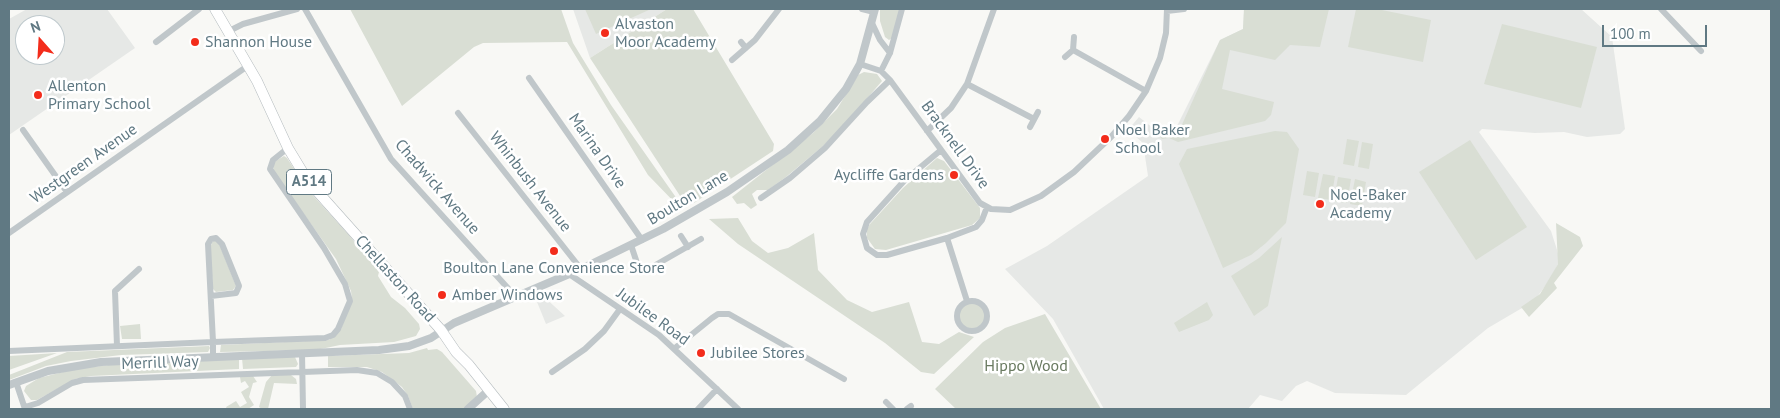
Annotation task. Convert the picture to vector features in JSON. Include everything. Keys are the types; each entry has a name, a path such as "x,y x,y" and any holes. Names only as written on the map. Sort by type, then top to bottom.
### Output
{"main road":[{"name":"Chellaston Road","path":"215,9 249,65 271,108 274,121 308,181 441,330 456,352 504,409"}],"street":[{"path":"156,42 199,9"},
{"path":"230,32 243,24 297,9"},
{"name":"Chadwick Avenue","path":"305,9 391,159 515,296"},
{"path":"732,60 746,48 780,9"},
{"path":"862,9 874,10"},
{"path":"860,64 881,71 890,52 902,9"},
{"path":"927,131 951,108 967,84 994,9"},
{"name":"Bracknell Drive","path":"881,71 890,80 976,200 987,207 1003,211 1014,209 1041,196 1059,184 1111,138 1130,116 1146,91 1160,58 1166,33 1167,10 1184,9"},
{"path":"1661,9 1701,51"},
{"name":"Boulton Lane","path":"441,330 631,246 704,206 790,148 832,108 846,89 860,64 874,10"},
{"path":"871,21 880,40 890,52"},
{"path":"1065,56 1073,50 1074,37"},
{"path":"740,42 746,48"},
{"path":"1073,50 1146,91"},
{"name":"Westgreen Avenue","path":"9,233 249,65"},
{"name":"Marina Drive","path":"529,78 642,240"},
{"path":"761,198 790,178 825,148 890,80"},
{"path":"967,84 1034,119"},
{"path":"1030,127 1038,112"},
{"name":"Whinbush Avenue","path":"458,113 580,269"},
{"path":"23,130 67,192"},
{"name":"Chellaston Road","path":"288,148 272,160 270,168 332,259 345,284 350,302 339,327"},
{"path":"941,150 892,194 867,222 863,238 870,250 882,255 947,238 976,227 982,220 987,207"},
{"path":"681,236 688,246"},
{"path":"211,296 233,294 239,286 222,244 216,238 211,239 208,244 213,342"},
{"path":"631,246 637,263 649,268 655,267 700,238"},
{"path":"947,238 967,301"},
{"path":"117,346 115,291 139,269"},
{"name":"Jubilee Road","path":"569,274 675,348 738,409"},
{"path":"967,301 979,302 986,310 985,324 975,331 964,329 957,318 959,308 967,301"},
{"path":"552,372 585,349 604,331 620,310"},
{"path":"675,348 718,314 729,314 844,378"},
{"name":"Merrill Way","path":"9,351 325,338 334,334 339,327"},
{"name":"Merrill Way","path":"302,371 83,380 72,383 38,403 25,408 12,384 48,371 82,364 397,348 431,338 441,330"},
{"name":"Merrill Way","path":"213,342 213,357"},
{"path":"302,353 303,409"},
{"path":"302,371 357,370 377,373 401,391 410,409"},
{"path":"698,409 717,389"},
{"path":"468,409 489,390"},
{"path":"886,402 893,409"}],"shaded area":[{"name":"Allenton Primary School","path":"27,9 107,9 135,48 9,135 9,19 15,16 15,65 65,65 65,15 16,15"},
{"name":"Alvaston Moor Academy","path":"573,9 667,9 590,58"},
{"name":"Noel-Baker Academy","path":"1244,9 1581,9 1612,37 1625,129 1620,134 1587,137 1564,132 1535,133 1482,129 1479,132 1551,231 1558,253 1558,264 1552,277 1534,301 1488,328 1406,395 1335,393 1307,381 1296,386 1282,401 1260,395 1248,409 1104,409 1053,319 1005,269 1047,246 1148,176 1143,143 1128,130 1139,117 1153,128 1177,126 1220,40 1243,29"},
{"path":"542,295 565,316 546,324 535,297"}],"green space":[{"path":"350,9 561,9 573,43 611,105 682,206 680,208 648,175 567,42 483,43 474,47 402,106"},
{"path":"585,9 651,9 596,34"},
{"path":"667,9 693,9 774,144 773,151 694,203 684,202 590,58"},
{"path":"880,9 900,9 892,38 889,40 885,37 880,21"},
{"path":"1244,9 1329,9 1320,47 1290,45 1275,60 1230,50 1222,89 1274,102 1271,115 1265,121 1178,142 1169,138 1162,139 1152,128 1180,129 1220,40 1243,29"},
{"path":"1356,9 1377,9 1431,20 1423,62 1348,47"},
{"path":"1502,24 1597,47 1581,108 1484,84"},
{"path":"864,72 877,74 882,81 845,124 823,146 786,177 768,190 757,190 752,194 757,205 751,209 744,203 737,204 732,197 813,133 837,109 858,75"},
{"path":"1275,131 1287,132 1299,149 1286,223 1251,255 1223,268 1179,164 1187,149"},
{"path":"1347,139 1359,141 1354,166 1343,164"},
{"path":"1470,140 1527,227 1476,260 1419,172"},
{"path":"1362,142 1373,144 1369,169 1358,167"},
{"path":"284,156 308,190 379,272 378,276 391,297 405,308 419,324 420,329 416,336 394,342 340,345 316,350 220,352 221,345 329,340 341,329 352,300 351,291 336,259 273,171 274,162"},
{"path":"937,158 944,161 980,208 980,218 972,225 886,250 875,249 867,238 867,229 870,224 903,188"},
{"path":"1307,171 1319,173 1315,197 1303,195"},
{"path":"1323,174 1335,176 1331,200 1318,198"},
{"path":"1338,177 1351,179 1347,203 1334,201"},
{"path":"1355,179 1366,182 1362,206 1350,204"},
{"path":"738,218 752,241 768,253 788,248 814,233 818,270 847,300 872,312 909,302 922,342 939,344 959,332 974,337 934,374 921,372 885,343 738,244 709,219"},
{"path":"1556,223 1580,237 1583,246 1554,283 1557,288 1529,317 1521,307 1540,294 1558,264"},
{"path":"1282,237 1268,306 1254,316 1231,276 1259,258"},
{"path":"213,240 218,241 236,286 233,290 216,292 213,289 210,248"},
{"path":"1207,302 1213,315 1209,320 1179,332 1174,323"},
{"path":"972,303 981,307 985,316 981,325 972,329 963,325 959,316 963,307"},
{"name":"Hippo Wood","path":"1045,314 1101,409 956,409 935,389 983,342 1005,328"},
{"path":"140,324 141,339 122,339 120,326"},
{"path":"209,346 208,352 121,355 71,361 46,366 9,380 9,375 67,352"},
{"path":"427,348 428,350 437,349 442,352 476,391 477,397 464,409 413,409 402,387 382,372 367,367 328,367 328,356 409,353"},
{"path":"57,353 9,370 9,356"},
{"path":"295,357 298,364 296,367 243,369 242,358"},
{"path":"239,358 239,369 91,376 75,379 37,400 31,400 24,391 26,386 39,378 75,369 109,365"},
{"path":"272,375 291,375 296,379 297,384 274,383 268,409 262,409 259,407 266,382"},
{"path":"253,376 257,382 253,383 249,397 254,405 248,409 227,409 226,407 236,401 240,407 247,403 241,392 249,387 245,381 241,383 240,377"}],"place":[{"name":"Alvaston Moor Academy","path":"605,33"},
{"name":"Shannon House","path":"195,42"},
{"name":"Allenton Primary School","path":"38,95"},
{"name":"Noel Baker School","path":"1105,139"},
{"name":"Aycliffe Gardens","path":"954,175"},
{"name":"Noel-Baker Academy","path":"1320,204"},
{"name":"Boulton Lane Convenience Store","path":"554,251"},
{"name":"Amber Windows","path":"442,295"},
{"name":"Jubilee Stores","path":"701,353"}]}
